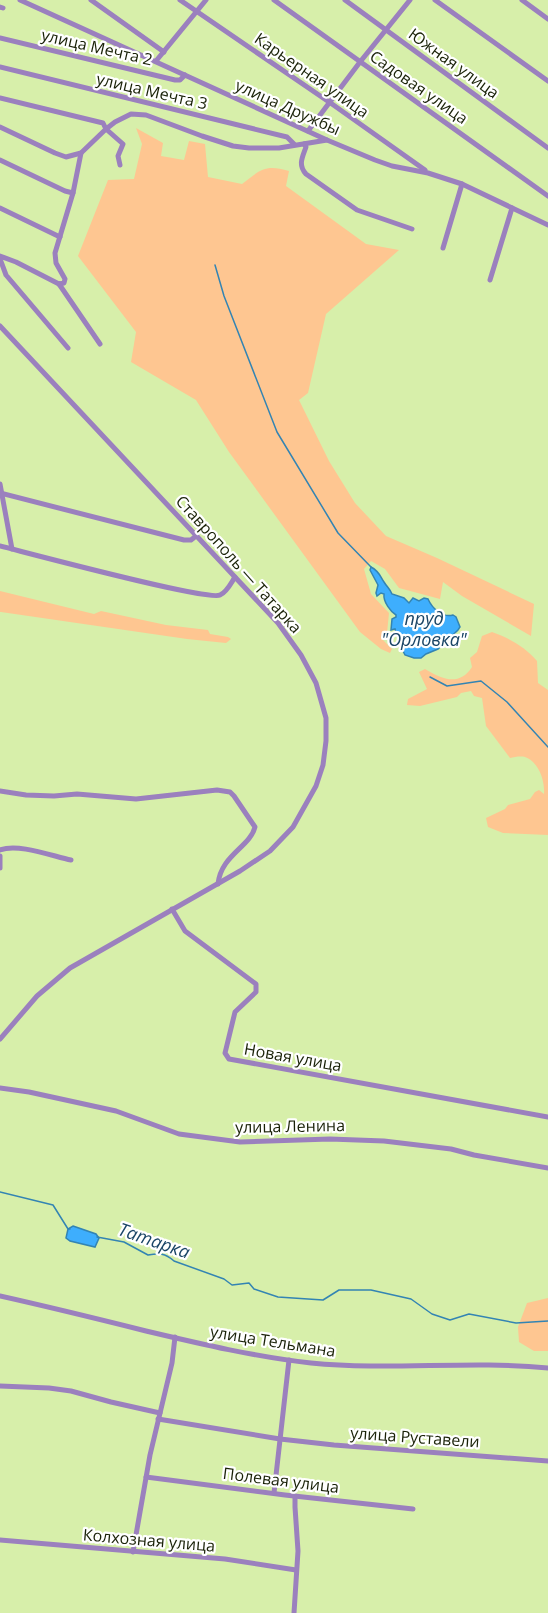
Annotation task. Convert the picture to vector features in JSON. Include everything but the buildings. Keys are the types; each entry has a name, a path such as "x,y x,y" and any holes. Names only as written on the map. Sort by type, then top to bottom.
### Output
{"street":[{"name":"улица Дружбы","path":"20,0 327,140 392,166 428,173 462,184 548,225"},
{"path":"91,0 164,52"},
{"name":"Карьерная улица","path":"180,0 428,173"},
{"path":"156,62 206,0"},
{"name":"Садовая улица","path":"274,0 548,196"},
{"name":"Южная улица","path":"345,0 548,148"},
{"path":"308,131 410,0"},
{"path":"435,0 548,81"},
{"path":"522,0 548,19"},
{"name":"улица Мечта 2","path":"0,38 175,80 180,80 185,75"},
{"name":"улица Мечта 3","path":"0,67 287,137 294,144"},
{"path":"0,98 103,123 106,129 123,144 118,156 120,165"},
{"path":"0,127 66,157 81,153 106,129 131,114 146,115 233,146 264,149 327,140"},
{"path":"304,144 306,147 300,163 306,174 357,210 412,229"},
{"path":"59,284 65,279 55,259 81,153"},
{"path":"0,160 73,193"},
{"path":"443,248 462,184"},
{"path":"0,208 60,237"},
{"path":"490,280 512,208"},
{"path":"0,257 16,262 59,284 100,344"},
{"path":"0,257 6,275 68,348"},
{"name":"Ставрополь — Татарка","path":"0,326 278,623 301,655 316,683 326,718 323,765 316,786 293,827 270,851 218,884 70,968 43,990 0,1039"},
{"path":"0,484 12,549"},
{"path":"1,493 184,540 191,540 196,536"},
{"path":"0,546 213,596 220,595 227,590 235,577"},
{"path":"0,791 26,795 76,794 136,799 208,790 230,792 255,826 252,834 226,862 218,884"},
{"path":"0,850 26,849 71,860"},
{"path":"0,856 0,868"},
{"name":"Новая улица","path":"172,909 185,931 256,984 256,992 235,1012 225,1053 230,1059 548,1117"},
{"name":"улица Ленина","path":"0,1088 51,1096 116,1111 179,1134 240,1142 347,1138 384,1141 452,1149 548,1168"},
{"name":"улица Тельмана","path":"0,1296 240,1352 289,1360 369,1366 471,1364 548,1368"},
{"path":"133,1552 146,1477 172,1363 175,1337"},
{"path":"274,1493 289,1360"},
{"path":"0,1386 60,1389 159,1416"},
{"name":"улица Руставели","path":"159,1416 280,1439 548,1461"},
{"name":"Полевая улица","path":"146,1477 413,1509"},
{"path":"294,1613 298,1551 296,1496"},
{"name":"Колхозная улица","path":"0,1540 225,1559 296,1570"}],"shaded area":[{"path":"136,128 163,143 161,156 184,160 189,141 205,144 208,177 242,184 268,168 289,171 286,186 366,244 399,250 326,314 308,393 299,400 329,461 355,503 386,536 534,604 531,636 462,596 443,582 440,599 399,588 385,569 371,561 364,569 371,594 389,613 387,633 383,640 392,649 390,653 381,649 360,632 229,452 196,400 131,362 136,332 78,256 108,180 134,179 142,144"},
{"path":"0,591 94,614 101,611 166,625 208,630 210,634 231,639 226,643 187,639 0,612"},
{"path":"492,632 516,643 537,661 538,683 548,690 548,835 503,833 488,827 486,818 505,809 508,805 530,799 539,790 544,794 544,789 540,772 534,763 525,757 510,758 486,726 482,698 474,696 471,691 461,693 457,697 420,706 407,705 408,699 427,689 419,672 425,669 444,678 462,677 472,667 470,658 477,652 482,636"},
{"path":"548,1298 548,1351 534,1351 519,1342 518,1327 527,1303"}],"water":[{"name":"пруд \"Орловка\"","path":"371,567 376,570 392,594 404,598 409,603 413,598 419,601 424,598 428,599 438,612 456,617 460,627 458,630 438,649 421,658 405,655 401,647 406,641 398,637 395,629 391,630 392,619 396,615 388,606 384,594 377,596 378,585 370,570"},
{"path":"73,1226 96,1234 99,1238 95,1247 66,1238 68,1229"}],"waterway":[{"path":"215,265 224,296 277,432 338,533 371,567"},
{"path":"430,677 447,686 481,681 507,702 548,747"},
{"name":"Татарка","path":"0,1192 53,1205 70,1229"},
{"name":"Татарка","path":"97,1237 124,1242 148,1255 165,1255 174,1261 224,1279 232,1285 249,1283 254,1289 278,1297 323,1300 339,1290 371,1290 411,1299 432,1314 450,1320 469,1314 516,1323 548,1321"}]}
